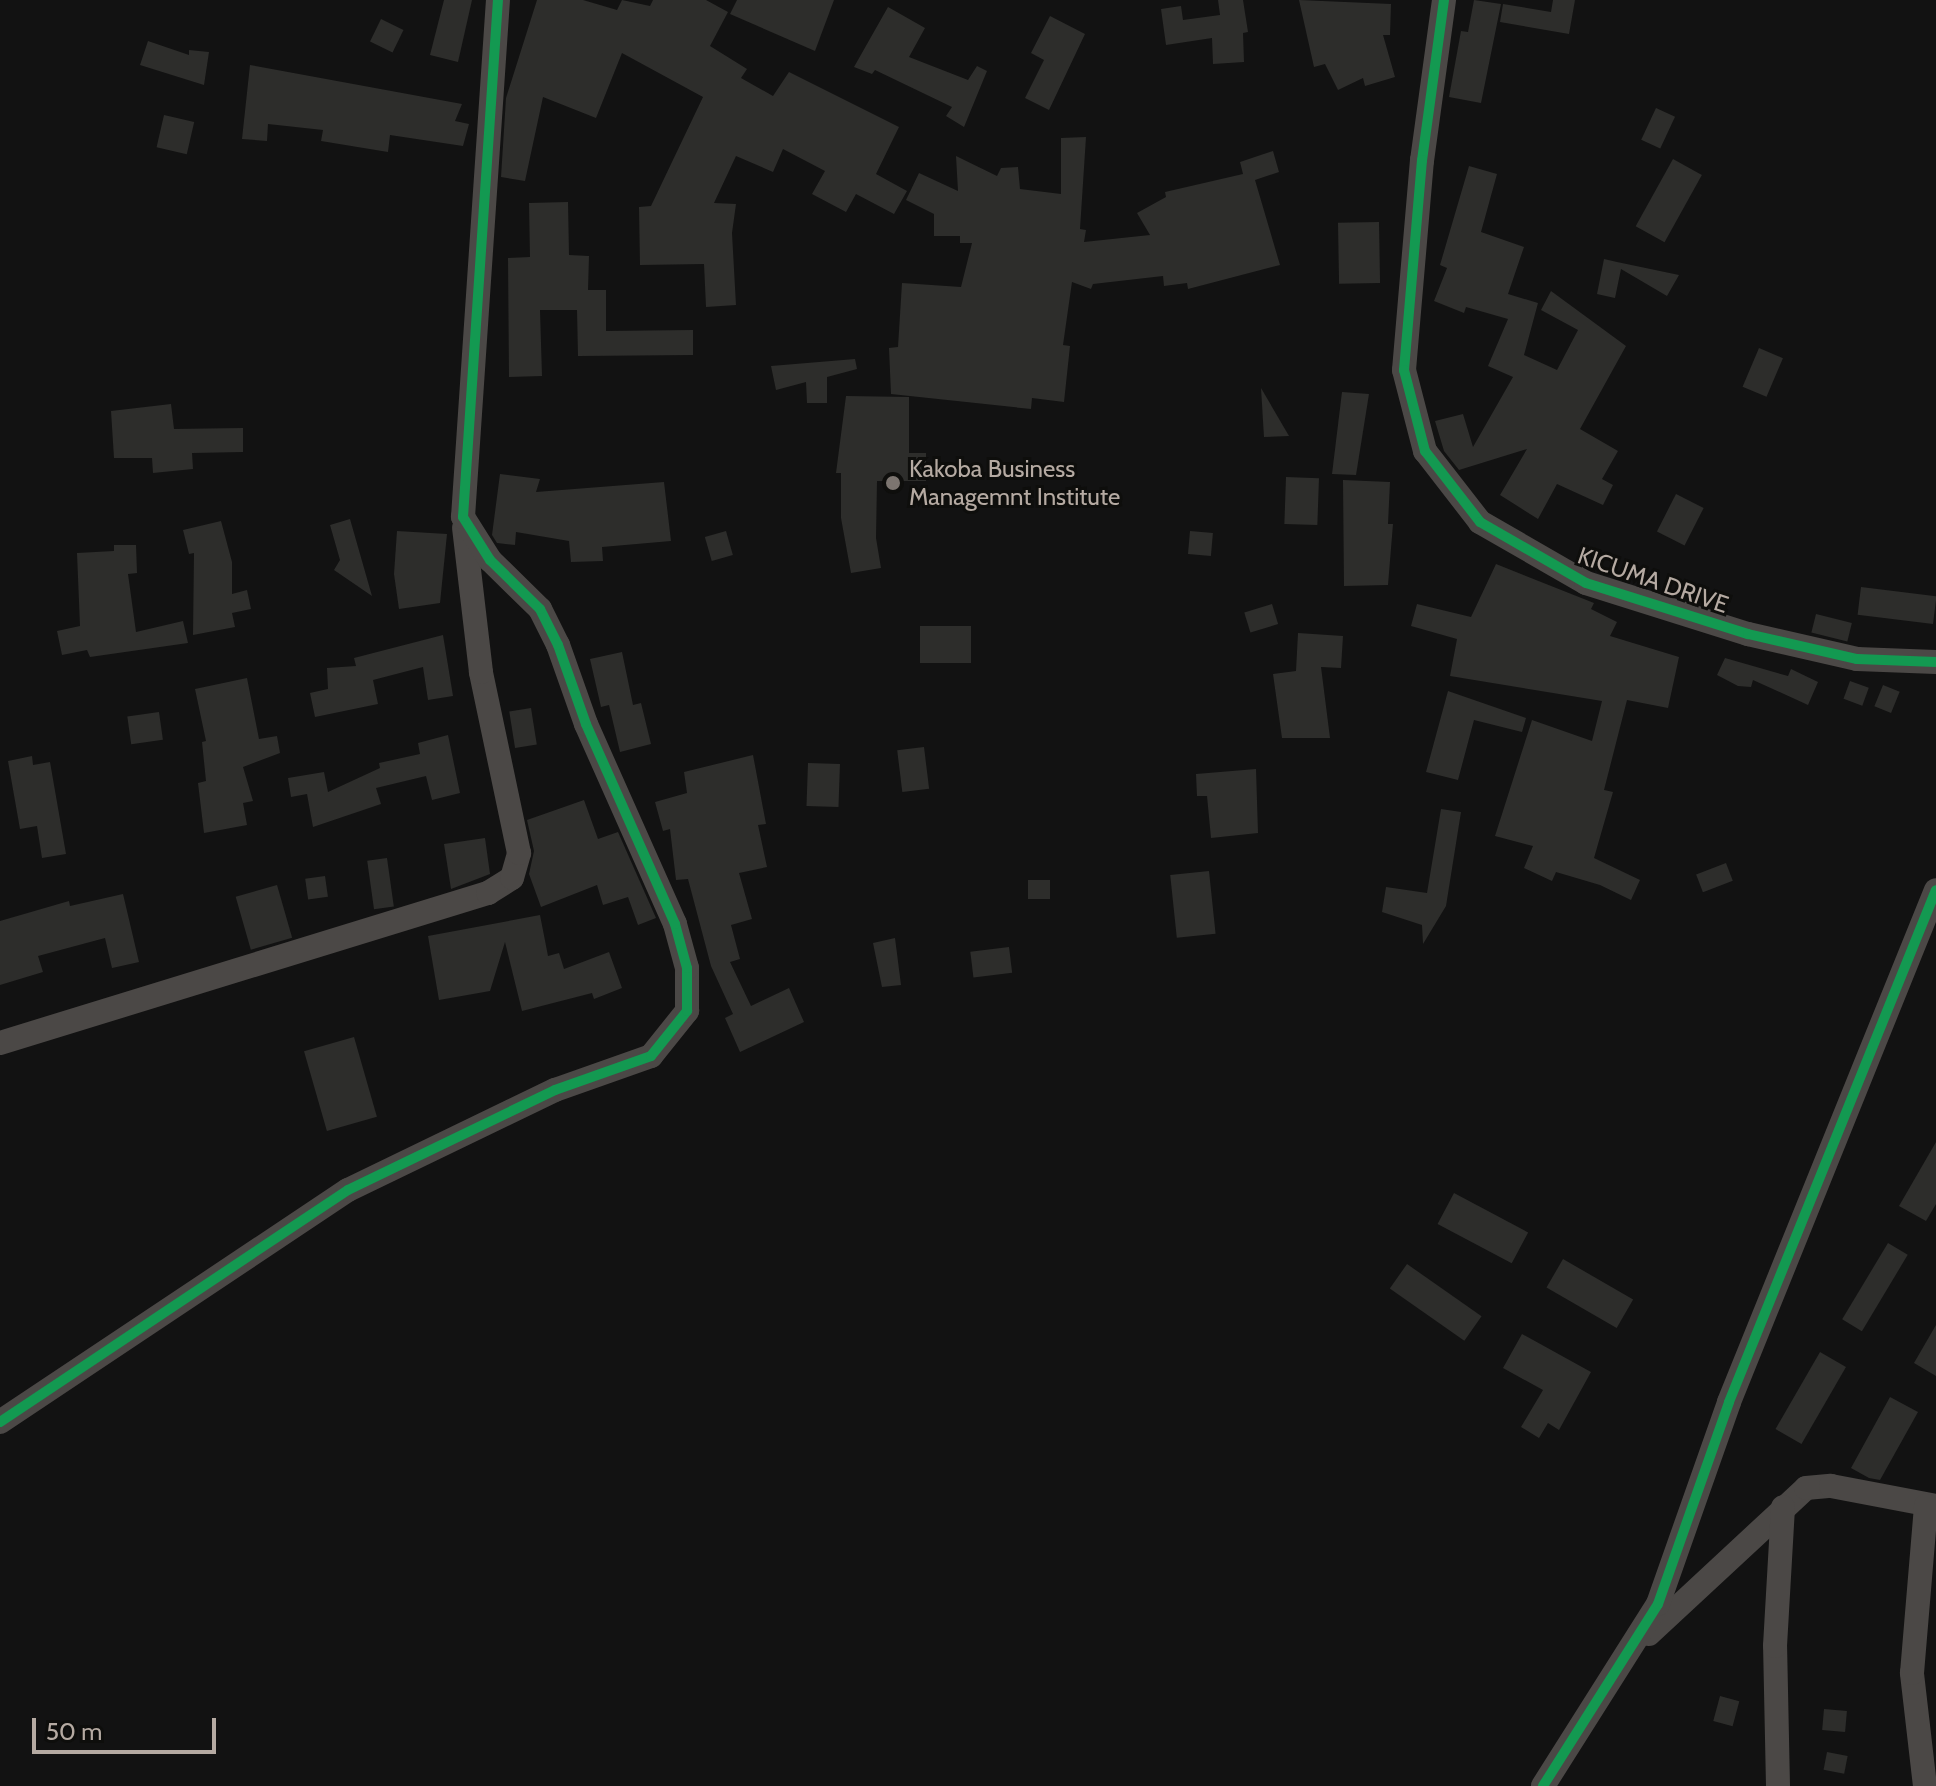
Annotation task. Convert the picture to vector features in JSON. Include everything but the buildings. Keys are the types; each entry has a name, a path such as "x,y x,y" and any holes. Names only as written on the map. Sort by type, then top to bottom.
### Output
{"street":[{"path":"0,1043 488,893 512,878 519,853 481,672 463,517 498,0"},
{"name":"KICUMA DRIVE","path":"1444,0 1422,160 1404,370 1425,451 1480,522 1586,583 1748,634 1857,659 1936,662"},
{"path":"0,1422 348,1190 555,1090 651,1056 687,1011 687,968 675,924 586,724 558,645 540,609 490,560 463,517"},
{"path":"1638,1643 1658,1604 1729,1402 1936,890"},
{"path":"1543,1786 1595,1700 1638,1643 1806,1488 1831,1486 1931,1506 1912,1673 1925,1786"},
{"path":"1778,1786 1775,1646 1783,1507"}],"cycle path":[{"path":"0,1422 348,1190 555,1090 651,1056 687,1011 687,968 675,924 586,724 558,645 540,609 490,560 463,517 498,0"},
{"path":"1444,0 1422,160 1404,370 1425,451 1480,522 1586,583 1748,634 1857,659 1936,662"},
{"path":"1543,1786 1658,1604 1729,1402 1936,890"}],"place":[{"name":"Kakoba Business Managemnt Institute","path":"893,483"}]}
